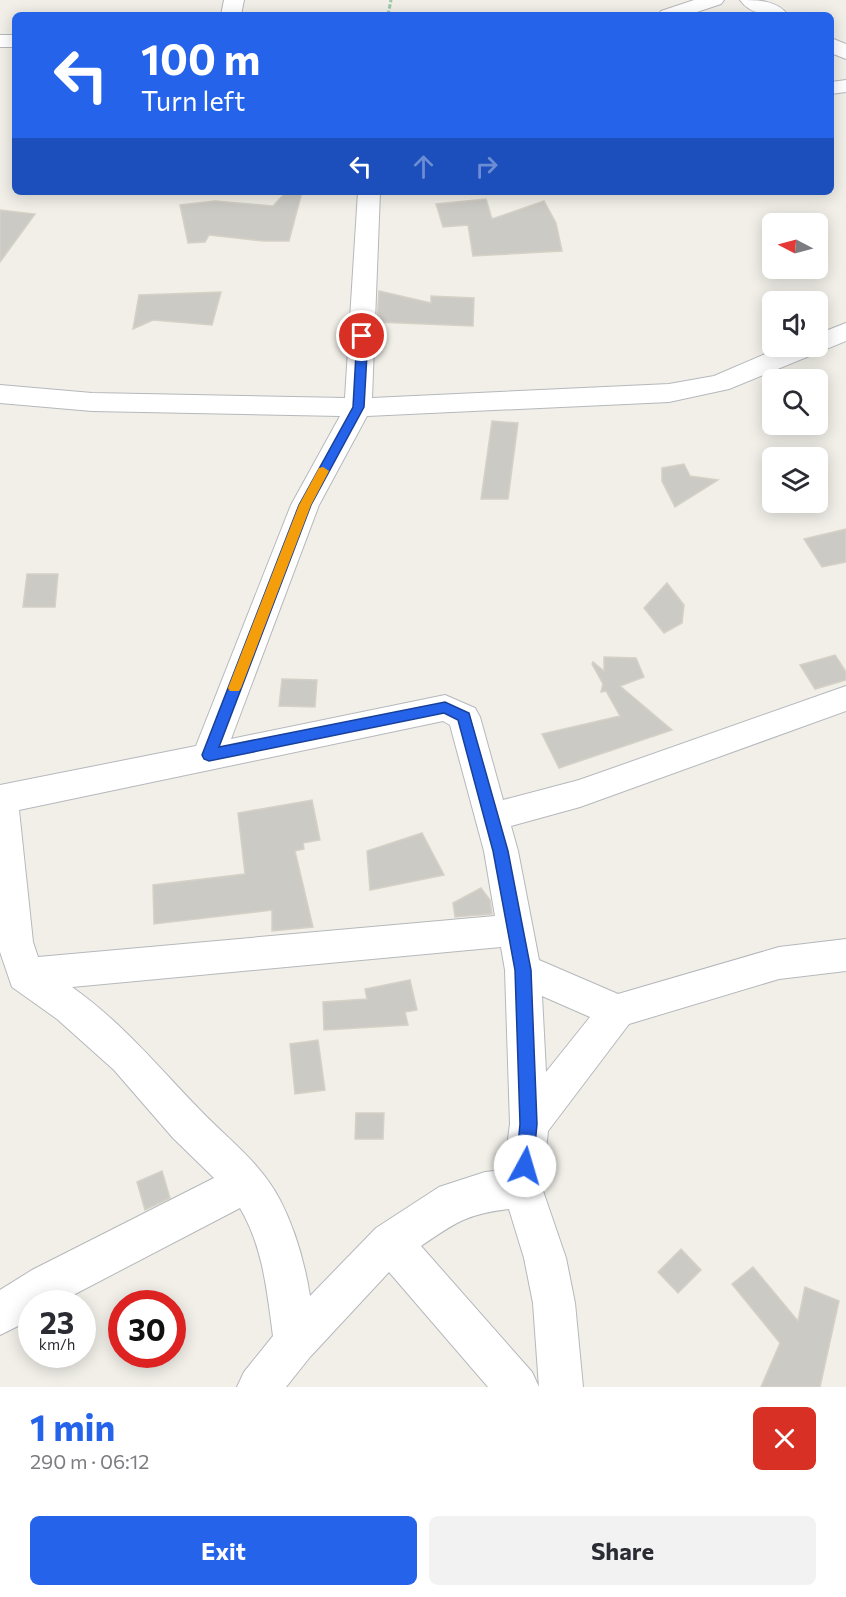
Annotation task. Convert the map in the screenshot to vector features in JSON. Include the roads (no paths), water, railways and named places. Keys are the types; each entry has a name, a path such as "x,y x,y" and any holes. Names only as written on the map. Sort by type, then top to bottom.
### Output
{"street":[{"path":"677,12 714,0"},
{"path":"750,0 772,12"},
{"path":"209,755 305,505 358,407 369,195"},
{"path":"828,339 846,331"},
{"path":"0,394 92,402 358,407 669,393 720,383 782,357"},
{"path":"491,817 580,793 846,698"},
{"path":"295,1342 285,1269 266,1214 247,1183 187,1125 127,1057 70,1007 25,975 15,942 1,800 209,755 445,708 464,717 501,851 523,970 529,1124 522,1188 545,1258 554,1303 561,1387"},
{"path":"25,975 515,930"},
{"path":"529,1124 617,1011 779,963 846,956"},
{"path":"523,970 617,1011"},
{"path":"0,1314 47,1285 247,1183"},
{"path":"259,1387 295,1342 390,1242 453,1201 485,1192 522,1188"},
{"path":"390,1242 517,1387"}]}
